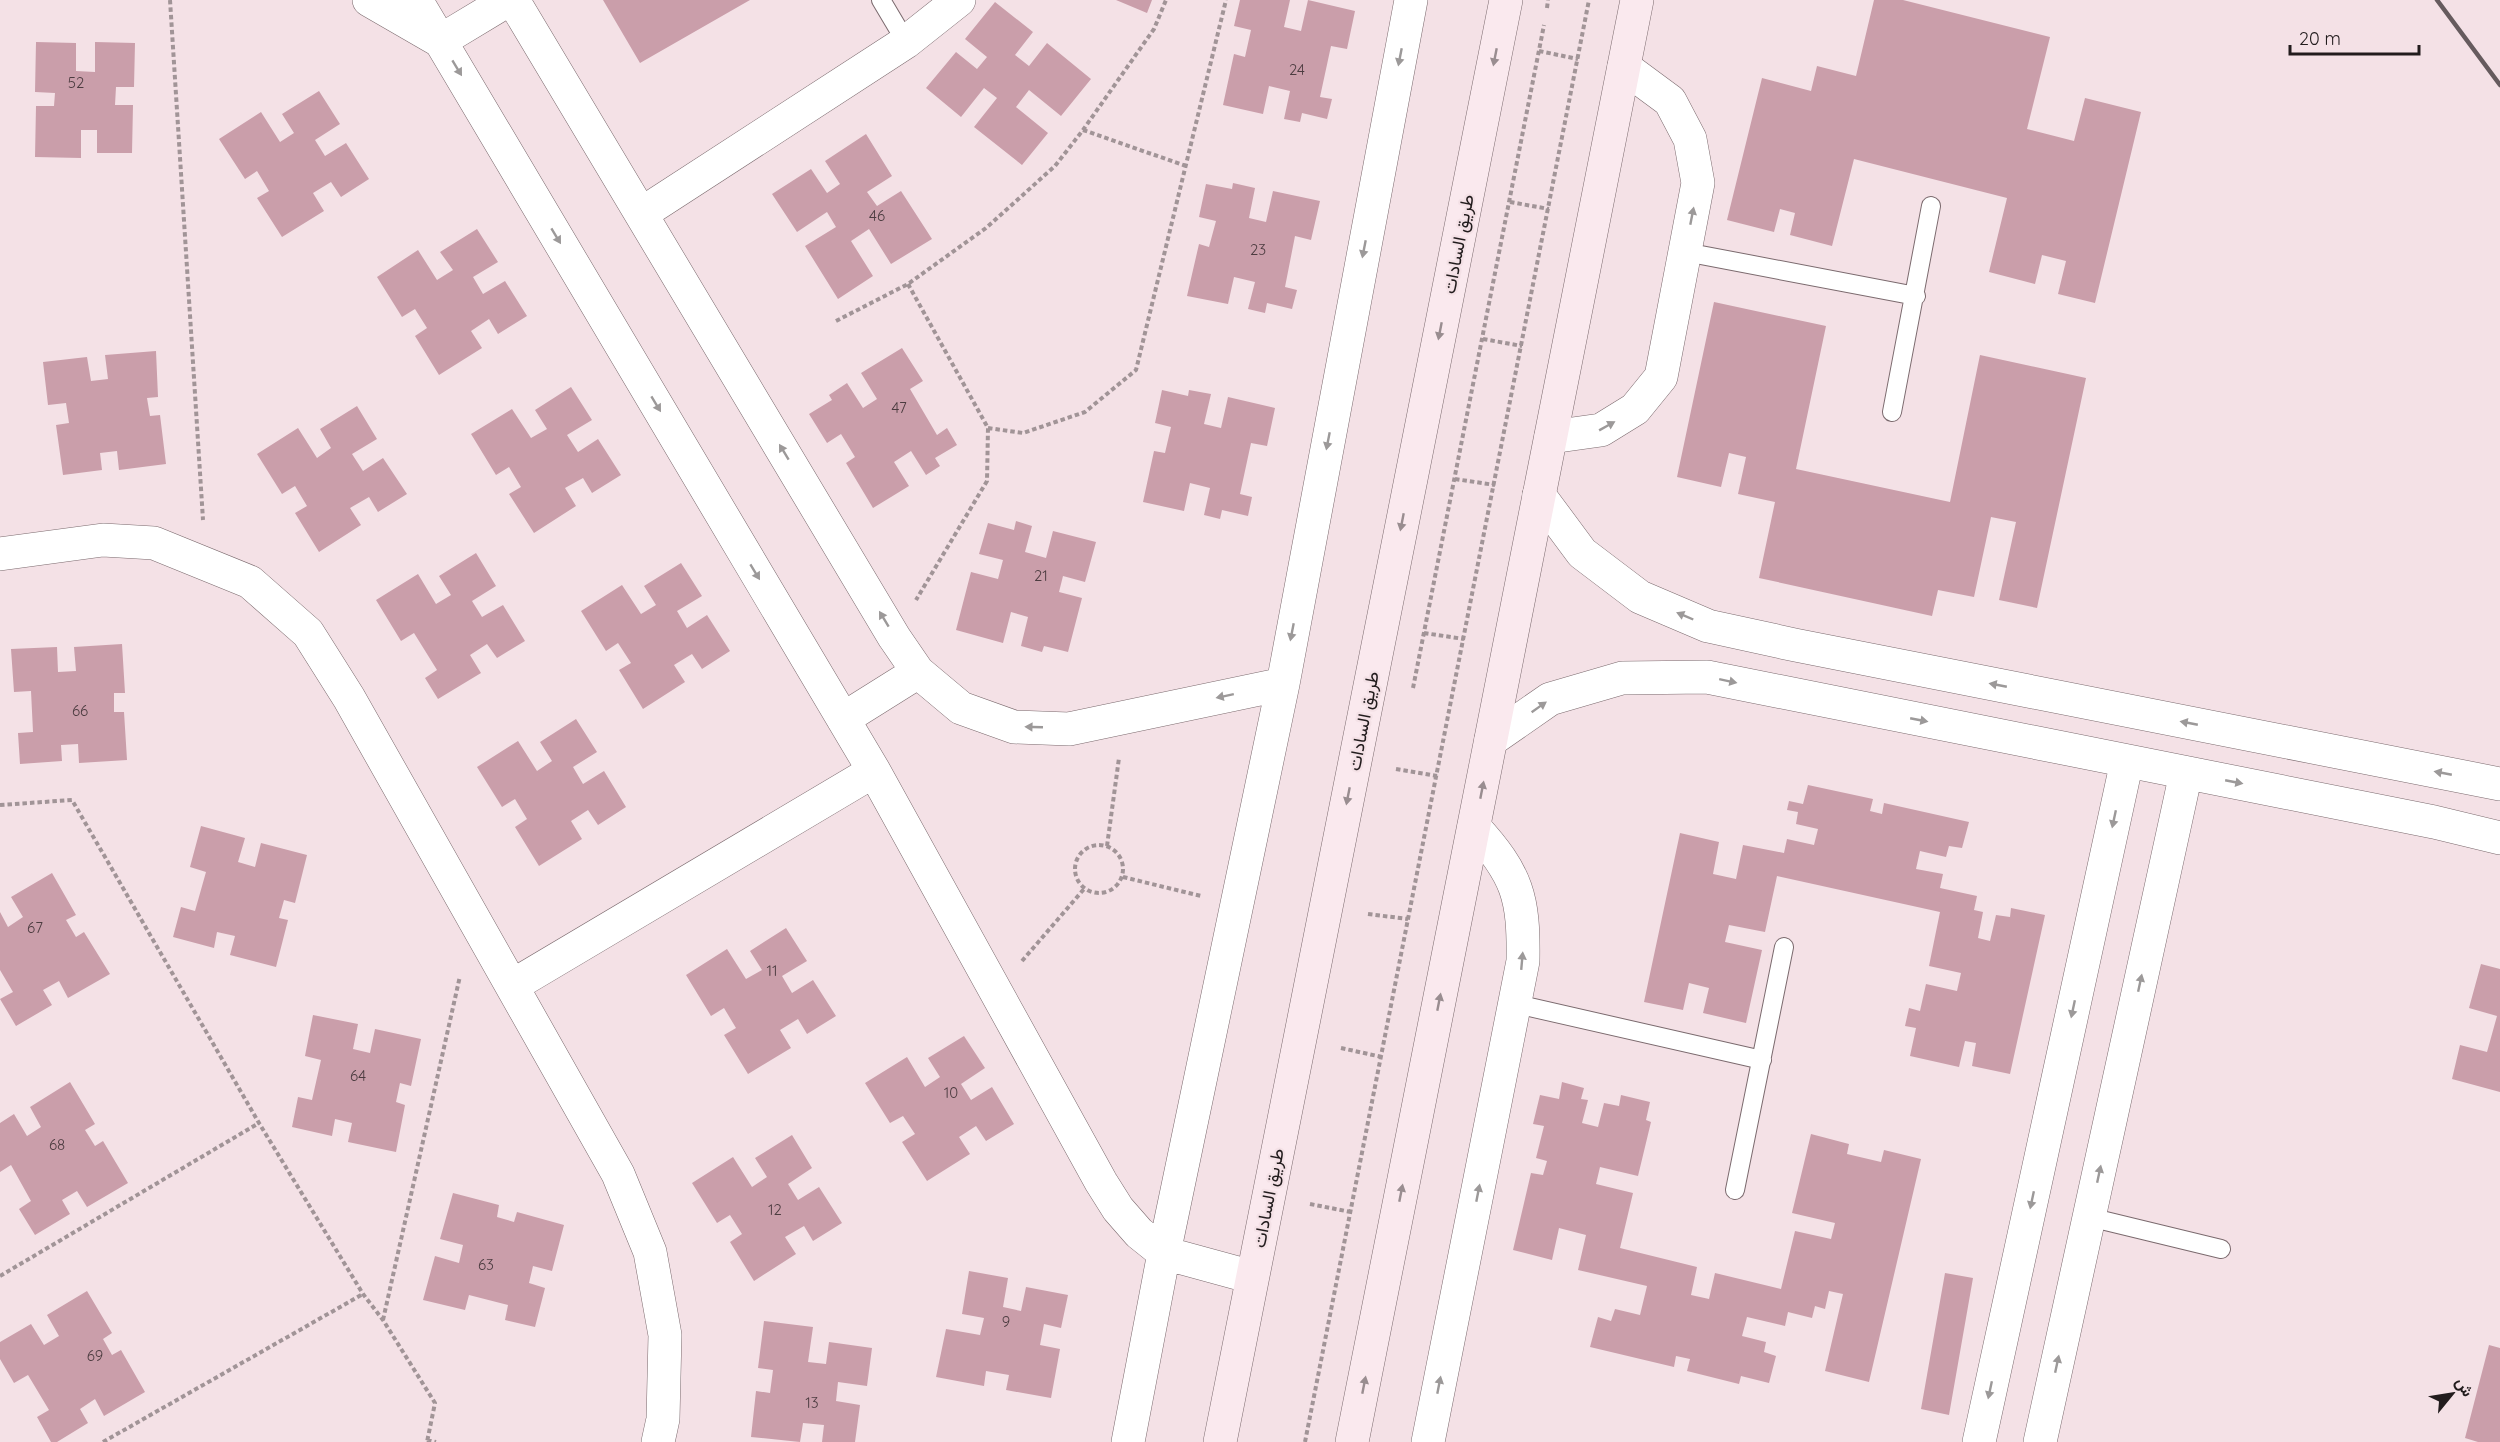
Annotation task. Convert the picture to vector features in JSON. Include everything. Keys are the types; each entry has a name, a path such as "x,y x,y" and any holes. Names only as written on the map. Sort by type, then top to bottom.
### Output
{"main road":[{"name":"طريق السادات","path":"1220,1442 1506,0"},
{"path":"1352,1442 1637,0"}],"street":[{"path":"369,0 440,41"},
{"path":"416,0 874,771 1118,1209 1139,1233 1164,1253 1252,1277"},
{"path":"440,41 508,0"},
{"path":"513,0 894,637 918,672 962,708 1014,727 1069,729 1283,684"},
{"path":"641,214 906,42 959,0"},
{"path":"1128,1442 1164,1253 1283,684 1411,0"},
{"path":"1551,437 1601,430 1635,409 1661,377 1698,183 1690,139 1670,101 1624,67"},
{"path":"1539,495 1582,553 1640,597 1708,626 2500,784"},
{"path":"0,554 103,540 154,543 250,582 308,633 349,698 618,1174 650,1252 664,1335 663,1419 658,1442"},
{"path":"1786,694 1795,645"},
{"path":"843,719 918,672"},
{"path":"1491,740 1550,699 1622,678 1707,677 2434,822 2500,838"},
{"path":"1979,1442 2127,762"},
{"path":"512,986 874,771"},
{"path":"2040,1442 2186,773"},
{"path":"1428,1442 1523,961 1524,920 1517,888 1494,849 1474,827"}],"lane":[{"path":"881,0 906,42"},
{"path":"1892,412 1916,296 1931,206"},
{"path":"1685,252 1916,296"},
{"path":"1735,1190 1784,947"},
{"path":"1516,1004 1762,1060"},
{"path":"2089,1217 2221,1249"}],"path":[{"path":"170,0 206,565"},
{"path":"836,321 908,284 986,228 1055,166 1154,29 1166,0"},
{"path":"988,428 1023,433 1085,412 1136,370 1226,0"},
{"path":"1305,1442 1589,0"},
{"path":"1539,51 1578,59"},
{"path":"1083,130 1186,166"},
{"path":"1510,202 1549,209"},
{"path":"894,637 987,481 988,428 908,284"},
{"path":"1483,339 1522,346"},
{"path":"1455,479 1495,485"},
{"path":"1424,633 1464,639"},
{"path":"1107,846 1125,717"},
{"path":"1396,769 1437,776"},
{"path":"0,805 72,800 259,1123 363,1294 383,1320 435,1403 427,1441 436,1442"},
{"path":"1095,845 1107,846 1117,853 1123,864 1123,877 1117,887 1106,893 1095,894 1084,889 1077,880 1074,869 1077,857 1084,849 1095,845"},
{"path":"1123,877 1237,904"},
{"path":"995,991 1084,889"},
{"path":"1368,914 1409,920"},
{"path":"383,1320 473,920"},
{"path":"1341,1048 1382,1057"},
{"path":"0,1276 259,1123"},
{"path":"1310,1204 1351,1212"},
{"path":"103,1442 363,1294"}],"building":[{"path":"603,0 750,0 640,63"},
{"path":"1116,0 1152,0 1147,13"},
{"path":"1240,0 1290,0 1284,27 1301,31 1308,0 1355,11 1347,49 1331,46 1320,97 1332,99 1327,119 1302,113 1300,122 1284,119 1290,91 1269,86 1263,114 1223,105 1234,54 1245,57 1251,30 1234,26"},
{"path":"1874,0 1903,0 2050,37 2027,129 2074,141 2085,98 2141,112 2095,303 2058,294 2066,261 2042,255 2035,284 1989,272 2007,198 1854,159 1832,246 1790,235 1795,213 1780,209 1774,232 1727,220 1762,78 1811,91 1817,66 1856,76"},
{"path":"995,2 1033,32 1015,55 1029,66 1047,43 1091,79 1061,116 1029,90 1016,107 1048,133 1022,165 974,127 997,98 984,88 961,117 926,88 956,52 977,69 987,57 965,39"},
{"path":"36,42 76,43 76,71 95,72 95,42 135,43 134,87 116,87 115,105 133,105 132,153 97,153 97,130 81,130 81,158 35,157 36,106 54,106 55,93 35,92"},
{"path":"319,91 340,124 315,140 325,156 346,143 369,179 341,197 331,182 313,193 324,211 282,237 257,198 269,191 257,171 245,179 219,139 261,112 280,142 294,133 282,114"},
{"path":"866,134 892,176 867,192 877,206 901,191 932,239 891,264 869,229 851,241 873,276 838,299 805,246 836,227 827,212 797,232 772,194 811,169 827,193 840,184 825,161"},
{"path":"1233,183 1255,188 1249,218 1266,222 1273,191 1320,201 1311,240 1295,236 1285,287 1297,290 1292,309 1267,303 1265,313 1248,309 1255,282 1234,277 1228,304 1187,296 1199,244 1209,247 1216,221 1199,217 1206,184 1232,189"},
{"path":"477,229 498,262 473,277 483,294 505,281 527,316 498,334 489,319 471,331 482,348 439,375 415,336 427,328 415,309 402,317 377,277 418,250 437,280 453,270 440,252"},
{"path":"1714,302 1826,326 1796,469 1950,502 1980,355 2086,378 2037,608 1999,600 2016,522 1991,517 1974,597 1938,590 1932,616 1759,578 1775,502 1738,494 1746,457 1729,453 1721,487 1677,477"},
{"path":"902,348 923,381 910,389 937,435 947,428 957,445 935,458 940,466 926,475 911,451 894,462 909,486 873,508 846,463 855,457 841,434 827,443 809,414 832,400 829,395 847,383 863,408 877,399 861,373"},
{"path":"156,351 158,397 147,398 150,416 160,415 166,464 119,470 117,451 100,453 102,470 63,475 56,425 69,423 66,403 48,405 43,362 87,357 91,381 108,379 105,355"},
{"path":"571,387 592,420 567,435 578,452 598,439 621,475 592,493 583,478 565,488 576,506 534,533 509,494 521,487 509,467 496,475 471,434 512,409 531,438 547,429 535,410"},
{"path":"1162,390 1188,396 1189,390 1211,394 1204,424 1221,428 1228,397 1275,408 1267,446 1251,443 1240,494 1252,497 1248,516 1222,510 1220,519 1204,515 1210,488 1190,483 1184,511 1143,502 1154,451 1165,453 1171,427 1155,423"},
{"path":"357,406 377,439 352,454 363,471 383,458 407,494 378,512 369,497 350,508 361,525 319,552 295,513 307,506 295,486 282,494 257,454 298,428 317,458 331,448 320,429"},
{"path":"1016,521 1032,526 1025,552 1046,558 1053,531 1096,542 1085,582 1063,576 1059,592 1082,598 1068,652 1044,646 1042,652 1021,646 1028,617 1011,612 1003,643 956,630 971,572 998,579 1003,560 979,554 988,523 1014,530"},
{"path":"476,553 496,586 472,601 482,617 503,605 525,641 497,658 487,644 470,655 481,673 438,699 425,678 437,670 414,633 401,641 376,600 418,574 436,604 451,595 439,576"},
{"path":"681,563 702,596 677,611 687,628 707,615 730,651 702,669 692,654 674,665 685,682 643,709 619,670 631,663 618,643 606,651 581,611 622,585 641,614 656,605 644,586"},
{"path":"122,644 125,693 114,693 114,712 124,712 127,760 79,763 78,744 61,745 62,761 20,764 18,733 33,732 31,691 14,692 11,649 57,647 58,672 76,671 74,647"},
{"path":"576,719 597,752 573,767 583,784 604,771 626,807 598,825 588,810 571,821 582,839 539,866 515,827 527,819 515,799 502,807 477,767 518,741 537,771 552,761 540,742"},
{"path":"1808,785 1873,799 1870,811 1882,814 1884,803 1969,822 1962,848 1949,846 1946,857 1920,851 1916,869 1943,874 1940,888 1977,896 1974,910 1983,912 1978,938 1990,941 1996,915 2010,917 2011,908 2045,915 2010,1074 1972,1066 1976,1043 1965,1041 1959,1067 1910,1056 1916,1028 1905,1026 1909,1008 1920,1011 1926,984 1957,991 1961,973 1929,966 1940,912 1777,876 1765,932 1729,925 1725,942 1762,950 1746,1023 1703,1013 1709,988 1689,983 1683,1010 1644,1002 1680,833 1719,842 1713,874 1736,879 1743,845 1784,853 1787,839 1814,845 1818,829 1796,824 1798,812 1787,810 1789,801 1803,804"},
{"path":"201,826 245,838 238,862 255,867 261,843 307,855 295,903 284,900 279,918 288,920 276,967 230,955 235,936 217,932 214,948 173,937 181,907 195,911 206,872 190,867"},
{"path":"52,873 76,915 66,920 76,937 84,932 110,974 68,998 59,981 43,990 52,1005 16,1026 0,999 13,992 0,970 0,912 8,927 23,917 11,897"},
{"path":"786,928 807,961 782,976 792,993 813,980 836,1016 807,1034 798,1019 780,1030 791,1048 748,1074 724,1035 736,1028 724,1008 711,1016 686,975 727,949 746,979 762,970 750,951"},
{"path":"2481,964 2500,969 2500,1092 2452,1079 2460,1045 2487,1052 2497,1016 2469,1008"},
{"path":"313,1015 358,1024 353,1049 370,1053 375,1029 421,1039 411,1086 400,1083 396,1102 405,1105 396,1152 348,1142 352,1123 335,1119 332,1136 292,1127 298,1097 312,1100 321,1060 305,1056"},
{"path":"964,1036 985,1068 961,1084 971,1100 992,1087 1014,1124 986,1141 976,1126 959,1137 970,1154 927,1181 902,1142 915,1134 903,1116 890,1123 865,1083 907,1057 925,1087 940,1077 928,1058"},
{"path":"70,1082 95,1124 85,1130 95,1146 103,1141 128,1183 87,1207 77,1191 62,1200 70,1214 35,1235 19,1209 31,1201 11,1165 0,1172 0,1123 14,1114 27,1136 41,1127 30,1107"},
{"path":"1562,1082 1584,1088 1581,1099 1588,1100 1582,1123 1598,1127 1604,1103 1619,1106 1621,1095 1650,1102 1646,1120 1651,1122 1638,1176 1600,1167 1596,1184 1633,1193 1620,1248 1697,1267 1691,1295 1709,1299 1715,1273 1781,1289 1795,1231 1831,1239 1835,1223 1792,1213 1811,1134 1849,1144 1847,1154 1881,1162 1884,1150 1921,1159 1869,1382 1825,1371 1843,1294 1829,1291 1825,1309 1815,1306 1812,1318 1788,1312 1785,1326 1747,1317 1742,1336 1766,1342 1764,1352 1776,1356 1769,1383 1741,1376 1739,1384 1687,1371 1690,1359 1676,1356 1674,1367 1590,1347 1598,1317 1611,1321 1615,1309 1640,1315 1647,1286 1578,1270 1586,1235 1559,1228 1552,1260 1513,1250 1531,1173 1543,1175 1547,1161 1536,1158 1544,1126 1533,1124 1540,1095 1559,1099"},
{"path":"792,1135 812,1168 788,1184 798,1200 819,1187 842,1223 813,1241 804,1226 785,1237 796,1254 754,1281 730,1242 742,1234 730,1215 717,1223 692,1183 733,1157 752,1187 767,1177 755,1158"},
{"path":"453,1193 499,1205 497,1217 514,1222 517,1212 564,1225 552,1271 533,1266 529,1283 545,1288 535,1327 505,1320 508,1305 469,1295 465,1310 423,1300 435,1256 459,1263 463,1245 440,1239"},
{"path":"969,1271 1008,1278 1003,1307 1021,1311 1026,1287 1068,1295 1061,1328 1044,1324 1040,1345 1060,1349 1051,1398 1006,1390 1009,1375 986,1371 984,1386 936,1377 946,1329 980,1335 984,1318 962,1314"},
{"path":"1945,1273 1973,1278 1949,1415 1921,1409"},
{"path":"87,1291 112,1333 103,1339 112,1355 121,1350 145,1392 104,1416 95,1399 80,1409 88,1423 57,1442 51,1442 37,1417 49,1410 28,1375 14,1383 0,1359 0,1342 31,1324 44,1345 59,1336 47,1315"},
{"path":"764,1321 813,1327 808,1362 826,1364 829,1342 872,1348 867,1386 838,1382 836,1401 860,1405 855,1442 822,1442 824,1425 803,1423 800,1442 751,1437 756,1391 770,1393 773,1370 758,1368"},
{"path":"2489,1345 2500,1348 2500,1442 2478,1442 2465,1438"}],"railway":[{"path":"2437,0 2500,85"}]}
